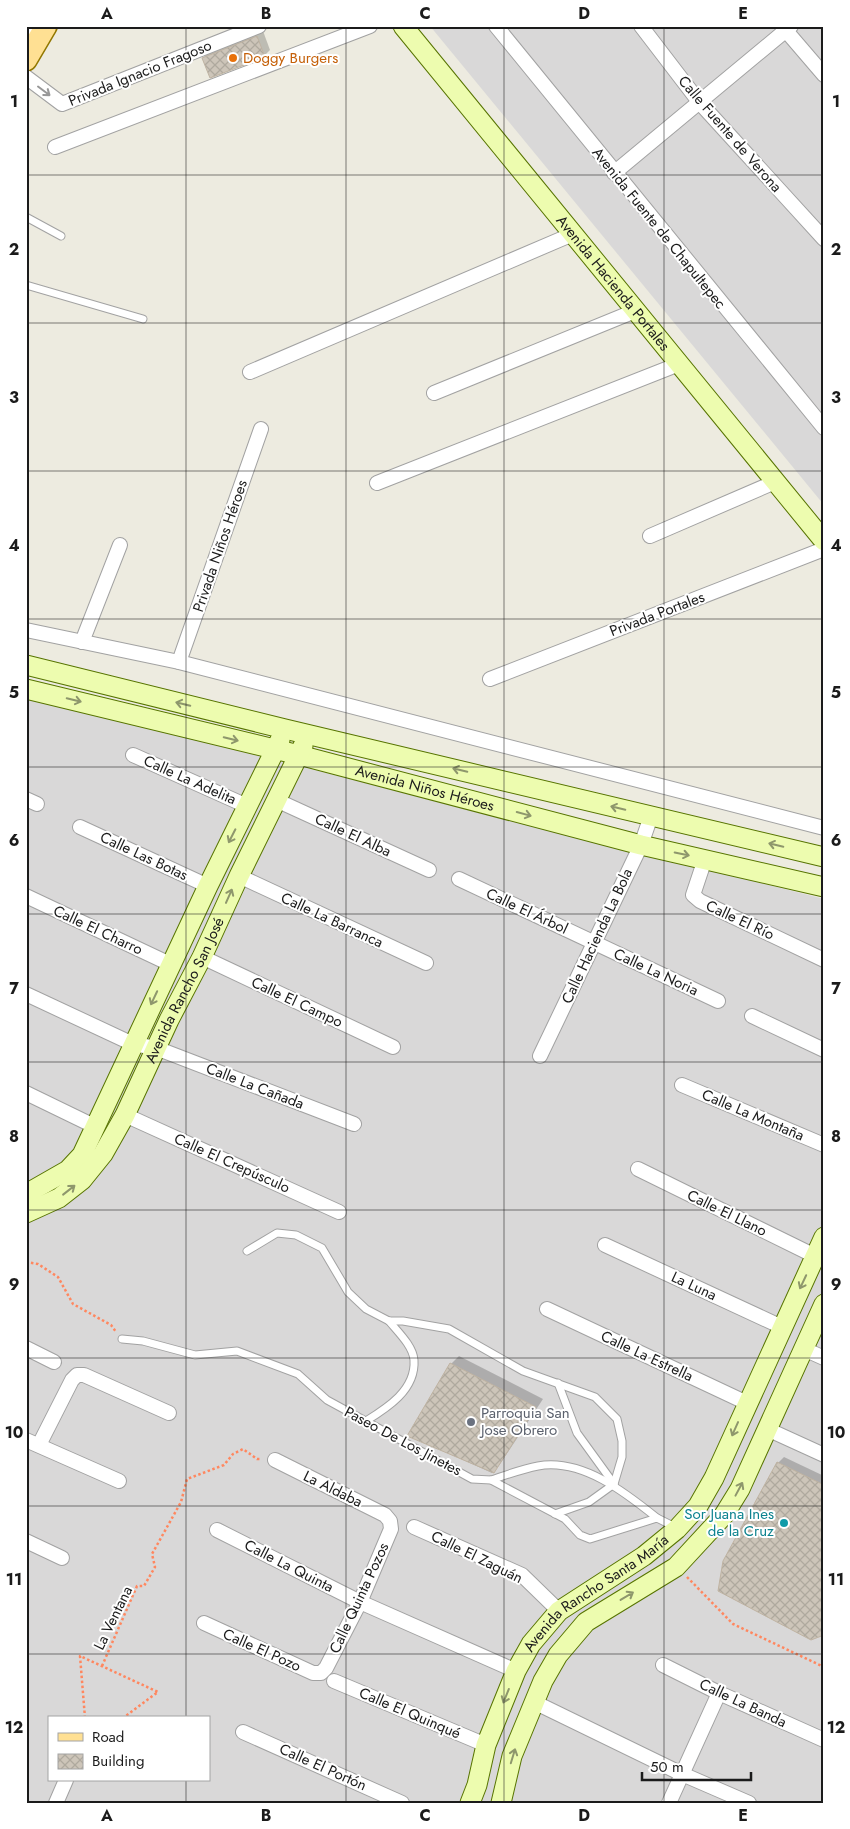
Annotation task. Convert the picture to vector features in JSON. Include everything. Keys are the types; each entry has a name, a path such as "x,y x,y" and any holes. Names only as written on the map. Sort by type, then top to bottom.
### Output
{"main road":[{"path":"26,60 46,26"}],"street":[{"name":"Privada Ignacio Fragoso","path":"26,77 62,104 259,26"},
{"path":"55,147 370,26"},
{"name":"Avenida Hacienda Portales","path":"403,26 824,541"},
{"name":"Avenida Fuente de Chapultepec","path":"496,26 614,173 824,428"},
{"name":"Calle Fuente de Verona","path":"641,26 700,103 824,239"},
{"path":"614,173 700,103 786,28 824,75"},
{"path":"250,372 573,234"},
{"path":"434,393 635,311"},
{"path":"376,483 679,364"},
{"name":"Privada Niños Héroes","path":"179,662 261,429"},
{"path":"650,536 776,482"},
{"path":"82,642 120,544"},
{"name":"Privada Portales","path":"490,679 824,549"},
{"path":"26,630 179,662 824,828"},
{"name":"Avenida Niños Héroes","path":"26,665 285,729 824,857"},
{"name":"Avenida Niños Héroes","path":"26,688 299,755 641,845 824,887"},
{"name":"Avenida Rancho San José","path":"26,1194 68,1170 82,1155 170,964 285,729"},
{"name":"Avenida Rancho San José","path":"26,1213 58,1198 82,1180 103,1154 125,1115 308,734"},
{"name":"Calle La Adelita","path":"133,755 248,806"},
{"name":"Calle El Alba","path":"276,800 429,870"},
{"name":"Calle Hacienda La Bola","path":"540,1056 641,845 651,816"},
{"name":"Calle Las Botas","path":"80,826 208,886"},
{"name":"Calle El Río","path":"705,859 693,895 700,901 824,960"},
{"name":"Calle La Barranca","path":"239,876 426,963"},
{"name":"Calle El Árbol","path":"459,879 594,943"},
{"name":"Calle El Charro","path":"26,896 170,964"},
{"name":"Calle La Noria","path":"594,943 718,1001"},
{"name":"Calle El Campo","path":"202,957 393,1047"},
{"name":"Calle La Cañada","path":"26,994 133,1044 156,1048 354,1124"},
{"path":"752,1016 824,1050"},
{"name":"Calle La Montaña","path":"682,1085 824,1145"},
{"path":"26,1093 94,1126"},
{"name":"Calle El Crepúsculo","path":"125,1115 339,1212"},
{"name":"Calle El Llano","path":"638,1169 815,1256"},
{"name":"Avenida Rancho Santa María","path":"472,1797 486,1745 516,1671 531,1644 559,1611 644,1556 678,1529 698,1506 714,1478 824,1237"},
{"name":"La Luna","path":"605,1245 782,1326"},
{"name":"Avenida Rancho Santa María","path":"501,1803 512,1756 534,1702 558,1655 586,1622 676,1568 724,1515 740,1488 824,1304"},
{"name":"Calle La Estrella","path":"547,1309 747,1403"},
{"path":"26,1348 54,1362"},
{"path":"804,1349 824,1358"},
{"path":"119,1482 33,1442 72,1380 77,1375 84,1375 169,1413"},
{"path":"767,1429 824,1455"},
{"name":"La Aldaba","path":"275,1460 385,1515 390,1521"},
{"name":"Calle Quinta Pozos","path":"321,1673 326,1668 360,1602 391,1529 390,1521"},
{"name":"Calle El Zaguán","path":"414,1527 522,1575 559,1611"},
{"name":"Calle La Quinta","path":"218,1530 360,1602 516,1671"},
{"path":"26,1541 62,1558"},
{"name":"Calle El Pozo","path":"204,1623 313,1673 321,1673"},
{"name":"Calle La Banda","path":"663,1665 719,1693 824,1740"},
{"name":"Calle El Quinqué","path":"334,1681 486,1745"},
{"path":"669,1803 719,1693"},
{"path":"534,1702 682,1774 749,1803"},
{"name":"Calle El Portón","path":"244,1732 402,1803"},
{"path":"56,1803 65,1782"},
{"path":"472,1797 501,1803"}],"lane":[{"path":"26,36 32,26"},
{"path":"26,217 61,236"},
{"path":"26,284 143,319"},
{"path":"247,1251 277,1233 296,1235 322,1248 348,1292 366,1309 389,1321 405,1339 414,1360 409,1382 392,1406 366,1420"},
{"path":"389,1321 403,1321 449,1329 523,1371 594,1397 617,1419 622,1441 622,1457 614,1484 589,1502 555,1514"},
{"name":"Paseo De Los Jinetes","path":"122,1339 143,1341 195,1355 237,1351 298,1374 327,1400 472,1479 491,1480 565,1519 580,1535 590,1539 658,1518"},
{"path":"558,1383 577,1433 614,1484 658,1518 678,1529"},
{"path":"491,1480 539,1466 559,1465 614,1484"}],"path":[{"path":"26,1262 38,1264 58,1277 73,1304 111,1326 122,1339"},
{"name":"La Ventana","path":"102,1666 137,1586 144,1586 154,1567 152,1554 181,1502 187,1479 224,1465 233,1454 243,1449 257,1459 275,1460"},
{"path":"676,1568 733,1624 824,1667"},
{"name":"La Ventana","path":"85,1716 80,1656 158,1692 126,1716"}],"shaded area":[{"path":"430,26 824,26 824,505"},
{"path":"26,697 824,899 824,1803 26,1803"}],"building":[{"name":"Doggy Burgers","path":"257,36 265,57 210,78 202,58"},
{"name":"Parroquia San Jose Obrero","path":"450,1363 536,1407 494,1473 407,1436"},
{"name":"Sor Juana Ines de la Cruz","path":"777,1462 824,1485 824,1635 811,1640 718,1591 723,1561"}],"place":[{"name":"Doggy Burgers","path":"233,58"},
{"name":"Parroquia San Jose Obrero","path":"471,1422"},
{"name":"Sor Juana Ines de la Cruz","path":"784,1523"}]}
